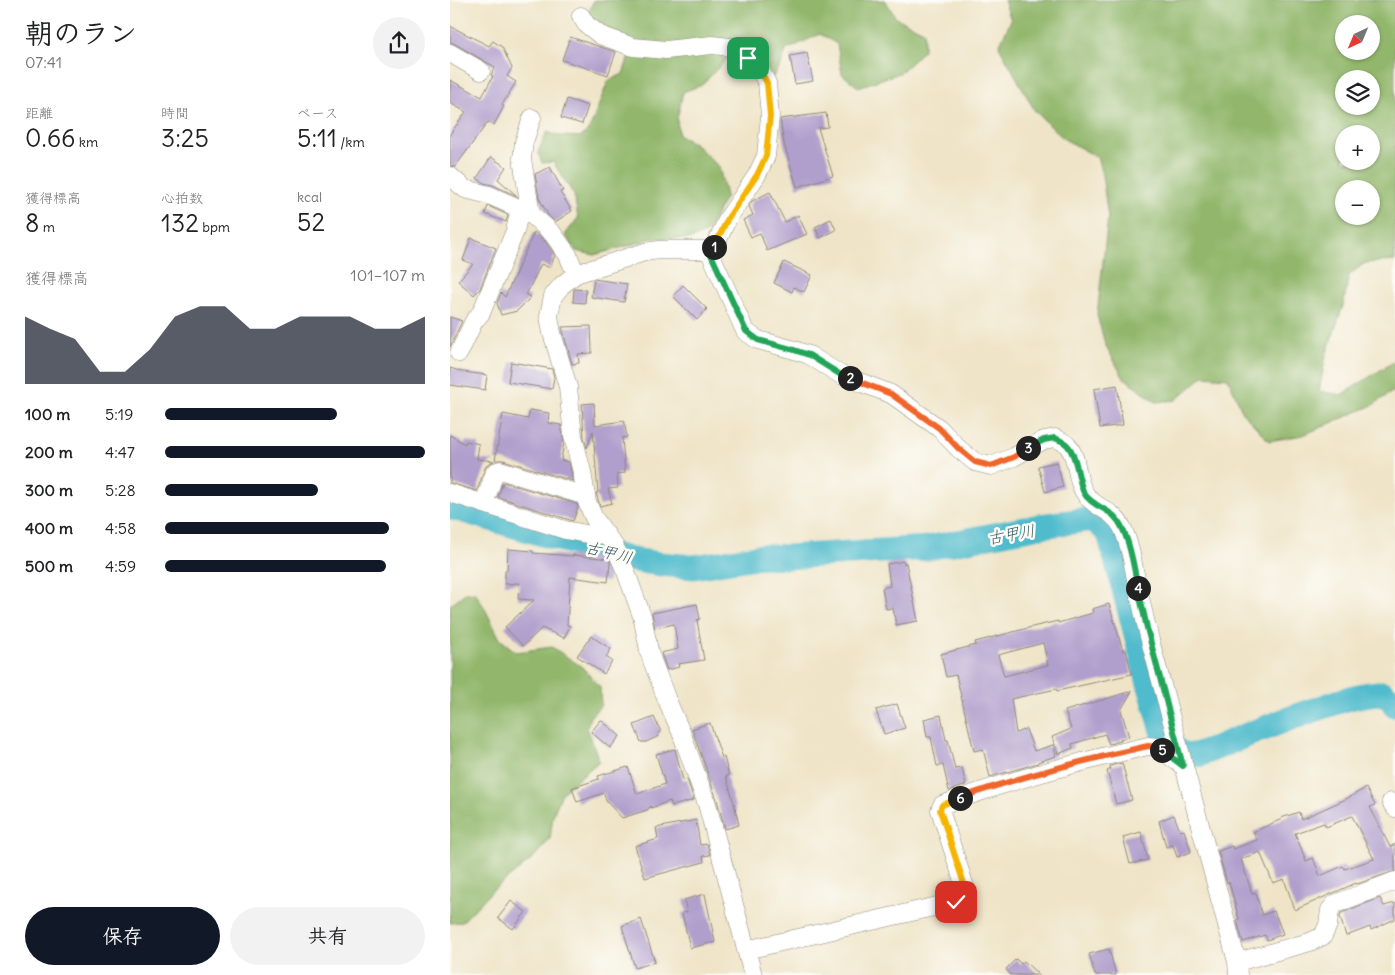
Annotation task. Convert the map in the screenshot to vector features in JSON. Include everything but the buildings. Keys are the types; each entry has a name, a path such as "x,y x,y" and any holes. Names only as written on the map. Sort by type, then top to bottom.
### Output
{"street":[{"path":"580,16 586,24 600,34 633,48 666,50 712,45 731,47 748,58 760,70 767,83 770,116 766,156 757,175 728,218 714,248 709,250 659,250 645,252 576,274 562,285 553,296 549,316 552,334 568,387 573,436 587,502 594,518 616,547 642,616 650,655 707,804 753,975"},
{"path":"450,53 481,71"},
{"path":"459,353 474,321 481,314 514,231 526,212 522,159 524,142 532,118"},
{"path":"450,176 465,188 489,195 526,212 552,234 568,255 576,274"},
{"path":"709,250 746,331 758,340 809,355 841,375 891,394 939,428 959,449 975,462 991,466 1014,457 1044,440 1055,438 1067,444 1072,452 1085,494 1092,502 1117,518 1130,548 1147,628 1238,968 1322,936 1328,925 1330,910 1335,904 1395,881"},
{"path":"484,504 495,472 500,470 579,494 586,493"},
{"path":"450,493 566,530 592,535 606,534"},
{"path":"746,950 956,902 966,890 940,810 942,805 1084,760 1148,746 1158,747 1183,766"}],"green space":[{"path":"594,0 885,0 896,18 924,31 924,50 900,73 858,87 842,74 837,44 820,34 786,50 781,65 773,77 753,45 744,40 702,85 683,92 677,119 679,136 694,143 719,167 726,196 707,232 692,239 653,238 594,255 576,251 565,235 578,218 574,195 553,162 542,163 538,152 547,132 559,136 581,137 590,128 608,81 623,74 634,42 586,18"},
{"path":"1004,0 1395,0 1395,261 1365,263 1349,275 1343,306 1326,355 1319,391 1341,395 1395,361 1395,390 1373,405 1303,435 1269,441 1243,413 1228,378 1203,376 1176,400 1156,402 1123,377 1105,344 1097,315 1108,217 1102,175 1097,157 1064,139 1035,111 999,46 1011,20"},
{"path":"475,592 500,639 516,652 552,647 582,667 600,687 601,705 590,717 587,727 599,761 562,793 553,815 550,839 531,860 493,890 462,922 450,923 450,605 465,593"}],"waterway":[{"name":"古甲川","path":"450,507 628,559 694,567 762,556 787,557 928,548 1040,526 1093,519 1109,533 1167,744 1186,756 1201,754 1290,718 1359,696 1383,693 1395,705"}],"route":[{"path":"748,58 760,70 767,83 770,116 766,156 757,175 728,218 714,248 709,250 746,331 758,340 809,355 841,375 891,394 939,428 959,449 975,462 991,466 1014,457 1044,440 1055,438 1067,444 1072,452 1085,494 1092,502 1117,518 1130,548 1147,628 1183,766 1158,747 1148,746 1084,760 1015,780 942,805 940,810 966,890 956,902"}]}
